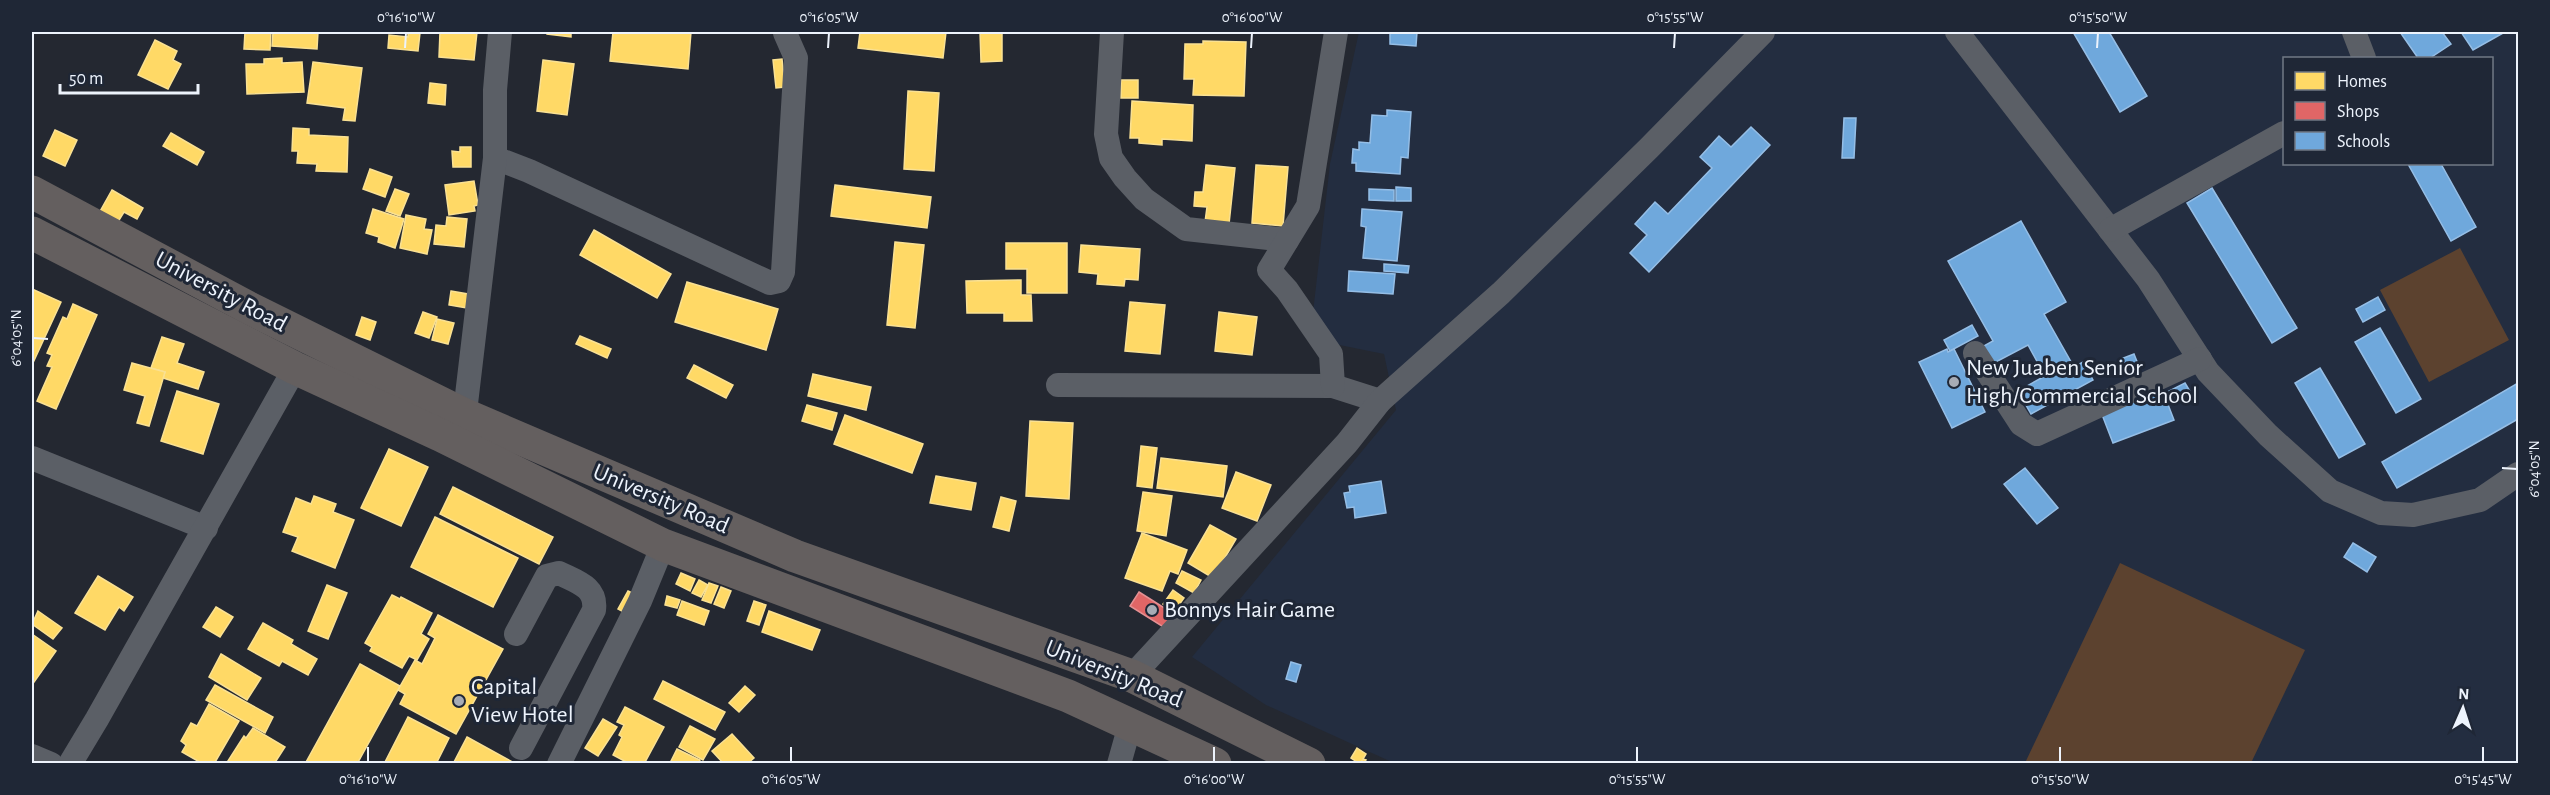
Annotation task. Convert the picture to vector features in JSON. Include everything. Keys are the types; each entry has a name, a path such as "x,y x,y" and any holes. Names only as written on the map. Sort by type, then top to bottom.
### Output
{"highway":[{"name":"University Road","path":"32,192 249,308 415,407 463,430 663,545 1068,696 1215,764"},
{"name":"University Road","path":"32,233 295,368 415,407"},
{"name":"University Road","path":"463,430 795,556 1132,676 1309,764"}],"street":[{"path":"463,430 495,158 495,90 500,32"},
{"path":"1112,32 1106,134 1112,158 1125,178 1144,199 1186,229 1287,240"},
{"path":"1333,386 1331,354 1287,290 1269,270 1308,206 1336,32"},
{"path":"1132,676 1347,443 1380,401 1501,293 1763,32"},
{"path":"1957,32 2148,279 2208,372 2268,435 2330,491 2381,513 2413,515 2480,500 2518,474"},
{"path":"2354,32 2364,57"},
{"path":"495,158 530,171 770,284 779,281 783,272 796,58 784,33"},
{"path":"2110,230 2283,134"},
{"path":"1975,353 2021,423 2037,434 2200,359"},
{"path":"70,764 98,719 295,368"},
{"path":"1058,385 1333,386 1380,401"},
{"path":"32,458 206,528"},
{"path":"560,764 640,601 663,545"},
{"path":"516,634 547,576 554,572 587,587 592,593 594,610 521,748"},
{"path":"594,610 627,625"},
{"path":"1119,764 1130,725"},
{"path":"32,756 51,764"}],"shaded area":[{"name":"New Juaben Senior High/Commercial School","path":"1359,32 2518,32 2518,763 1394,763 1266,705 1192,657 1396,410 1384,354 1310,339 1330,164"},
{"path":"2460,248 2509,340 2429,382 2380,290"},
{"path":"2120,563 2305,650 2251,763 2025,763"}],"building: Homes":[{"path":"245,32 271,32 270,50 244,49"},
{"path":"273,32 318,32 317,49 272,46"},
{"path":"408,32 420,33 418,51 388,48 389,35 408,37"},
{"path":"440,32 477,32 474,60 439,57"},
{"path":"547,32 571,32 571,37 547,34"},
{"path":"613,32 691,32 688,69 610,61"},
{"path":"860,32 946,32 943,58 858,48"},
{"path":"980,32 1002,32 1002,61 981,62"},
{"path":"155,40 177,51 173,60 181,64 168,89 138,75"},
{"path":"1203,41 1246,42 1244,96 1193,95 1194,79 1184,79 1185,44 1203,44"},
{"path":"282,58 282,63 302,62 304,92 247,94 246,64 264,64 264,59"},
{"path":"782,59 785,87 776,88 773,60"},
{"path":"543,60 574,64 567,115 537,111"},
{"path":"313,62 362,68 355,121 343,120 345,108 307,103"},
{"path":"1121,80 1138,80 1138,98 1121,98"},
{"path":"430,83 446,85 445,105 428,103"},
{"path":"908,91 939,93 934,171 904,169"},
{"path":"1132,101 1193,105 1192,141 1162,139 1162,145 1139,143 1139,138 1130,138"},
{"path":"293,128 309,129 309,135 348,137 347,172 316,171 317,164 297,163 298,151 292,151"},
{"path":"55,130 77,140 65,166 43,156"},
{"path":"171,133 204,152 197,165 163,146"},
{"path":"460,147 471,147 471,167 453,167 452,151 460,152"},
{"path":"1206,165 1235,168 1229,224 1205,222 1207,207 1194,206 1195,192 1203,192"},
{"path":"1256,165 1288,167 1283,226 1252,223"},
{"path":"370,169 392,177 385,197 363,189"},
{"path":"474,181 478,205 474,206 475,211 449,215 445,185"},
{"path":"835,185 931,197 927,228 831,216"},
{"path":"395,189 409,194 400,216 386,211"},
{"path":"112,190 143,208 137,219 124,212 116,225 98,215"},
{"path":"373,209 404,219 395,248 378,242 379,237 366,233"},
{"path":"406,215 426,219 424,229 432,230 427,254 400,248"},
{"path":"447,217 467,219 464,247 434,244 436,225 446,226"},
{"path":"594,230 671,274 657,298 580,255"},
{"path":"895,242 924,245 915,328 887,325"},
{"path":"1006,243 1067,243 1067,293 1027,293 1027,269 1006,269"},
{"path":"1081,245 1140,249 1138,280 1125,279 1124,286 1097,284 1098,274 1079,272"},
{"path":"1021,280 1021,295 1031,295 1032,321 1004,321 1004,313 967,313 966,281"},
{"path":"687,282 778,309 766,350 675,322"},
{"path":"32,289 61,302 32,365"},
{"path":"451,291 468,294 473,309 449,305"},
{"path":"1130,302 1165,305 1160,354 1125,351"},
{"path":"73,304 97,315 56,409 37,401 52,367 47,366 52,355 47,353 63,317 67,319"},
{"path":"423,312 437,317 429,338 415,333"},
{"path":"1219,312 1257,317 1252,355 1215,351"},
{"path":"362,317 376,322 370,340 356,335"},
{"path":"437,319 454,323 448,344 432,340"},
{"path":"580,336 611,349 607,358 576,344"},
{"path":"162,337 184,344 177,363 204,372 198,389 163,378 165,372 151,368"},
{"path":"132,363 165,372 149,426 137,423 145,396 124,390"},
{"path":"694,365 733,385 726,398 687,378"},
{"path":"813,374 871,387 866,410 808,396"},
{"path":"177,391 219,404 203,454 161,441"},
{"path":"807,405 837,413 832,430 802,421"},
{"path":"845,415 923,444 912,473 834,444"},
{"path":"1030,421 1073,423 1069,499 1026,496"},
{"path":"1141,446 1157,448 1152,488 1137,486"},
{"path":"389,449 428,467 401,526 361,508"},
{"path":"1161,458 1227,466 1223,497 1157,488"},
{"path":"1236,472 1271,485 1257,521 1222,508"},
{"path":"936,476 976,483 971,510 930,503"},
{"path":"453,487 553,537 539,564 440,514"},
{"path":"1143,492 1172,496 1166,536 1137,531"},
{"path":"314,496 336,504 333,512 354,520 335,568 292,551 298,537 283,532 296,498 311,504"},
{"path":"1001,497 1016,501 1009,531 993,527"},
{"path":"435,517 518,558 493,607 411,567"},
{"path":"1210,525 1236,539 1213,578 1188,563"},
{"path":"1142,533 1187,550 1178,574 1170,571 1162,591 1125,578"},
{"path":"1182,571 1201,580 1194,593 1176,583"},
{"path":"681,573 695,579 690,591 676,584"},
{"path":"98,576 133,597 124,611 119,607 105,630 75,613"},
{"path":"699,580 708,585 701,597 692,593"},
{"path":"709,583 718,586 711,603 702,600"},
{"path":"327,585 347,593 328,639 308,631"},
{"path":"721,587 731,591 724,608 714,604"},
{"path":"1173,590 1184,598 1174,612 1163,604"},
{"path":"628,591 639,596 629,615 618,609"},
{"path":"392,595 400,599 401,597 432,613 421,634 429,639 417,660 409,656 402,668 370,651 372,647 365,643"},
{"path":"667,596 680,600 677,608 665,605"},
{"path":"682,601 709,611 704,625 677,615"},
{"path":"754,601 766,605 759,625 747,621"},
{"path":"216,607 233,617 220,637 203,627"},
{"path":"38,611 62,628 53,639 32,624"},
{"path":"769,611 820,630 812,650 762,632"},
{"path":"438,615 503,649 456,734 400,704 405,694 398,690 415,660 422,664 435,638 428,634"},
{"path":"263,623 293,640 291,644 317,659 308,675 282,661 279,666 248,649"},
{"path":"32,634 56,651 32,685"},
{"path":"221,654 261,678 247,700 209,677"},
{"path":"360,664 400,686 357,764 305,764"},
{"path":"663,681 725,712 715,730 654,699"},
{"path":"215,685 273,717 265,733 206,700"},
{"path":"745,686 755,695 739,712 729,703"},
{"path":"209,704 239,721 214,764 203,764 182,752 186,745 181,741 191,723 197,726"},
{"path":"625,707 664,727 644,764 630,764 613,755 622,737 619,735 624,725 617,722"},
{"path":"408,717 449,738 436,764 384,764"},
{"path":"603,719 617,727 598,756 585,748"},
{"path":"690,726 715,739 703,760 679,747"},
{"path":"253,728 285,747 274,764 226,764 244,736 246,738"},
{"path":"732,734 754,758 747,764 724,764 712,751"},
{"path":"467,737 516,764 453,764"},
{"path":"1357,748 1366,754 1363,759 1366,760 1364,763 1362,761 1360,764 1351,758"},
{"path":"677,749 700,760 698,764 675,764 671,761"}],"building: Shops":[{"name":"Bonnys Hair Game","path":"1139,592 1174,614 1165,628 1130,606"}],"building: Schools":[{"path":"1390,32 1417,32 1416,46 1390,44"},
{"path":"2073,32 2109,32 2147,96 2120,112"},
{"path":"2400,32 2442,32 2451,44 2432,57 2417,57"},
{"path":"2461,32 2505,32 2473,50"},
{"path":"1387,110 1411,112 1408,158 1401,157 1400,174 1356,171 1356,163 1352,163 1353,149 1359,150 1359,142 1370,143 1372,115 1387,116"},
{"path":"1844,118 1856,118 1854,158 1842,158"},
{"path":"1751,127 1770,145 1649,272 1630,253 1647,235 1635,224 1655,202 1668,214 1712,168 1700,157 1719,136 1731,147"},
{"path":"2409,165 2442,165 2476,227 2451,241"},
{"path":"1396,187 1411,188 1411,201 1396,201"},
{"path":"2212,188 2297,328 2272,343 2187,203"},
{"path":"1369,189 1394,190 1394,201 1369,200"},
{"path":"1362,209 1402,212 1397,261 1363,258 1366,227 1361,226"},
{"path":"2021,221 2066,302 2044,314 2074,367 2083,362 2093,380 2031,414 2018,391 2045,376 2028,345 1992,364 1982,347 1993,341 1948,261"},
{"path":"1384,264 1409,266 1408,273 1384,271"},
{"path":"1349,271 1395,274 1393,294 1348,291"},
{"path":"2378,297 2385,310 2363,322 2356,309"},
{"path":"1972,325 1978,336 1950,351 1944,340"},
{"path":"2380,328 2421,399 2396,413 2355,342"},
{"path":"1947,349 1948,352 1954,349 1985,412 1952,428 1919,362"},
{"path":"2134,354 2140,369 2126,374 2121,359"},
{"path":"2320,368 2365,444 2339,458 2295,383"},
{"path":"2185,383 2191,393 2173,401 2169,391"},
{"path":"2518,383 2518,419 2397,488 2382,462"},
{"path":"2162,389 2174,420 2113,443 2101,412"},
{"path":"2025,468 2058,508 2037,524 2004,484"},
{"path":"1381,481 1386,513 1355,518 1354,507 1347,508 1344,493 1350,492 1349,486"},
{"path":"2353,543 2376,557 2367,572 2344,557"},
{"path":"1291,662 1301,665 1296,682 1286,679"}],"place":[{"name":"New Juaben Senior High/Commercial School","path":"1954,382"},
{"name":"Bonnys Hair Game","path":"1152,610"},
{"name":"Capital View Hotel","path":"459,701"}]}
